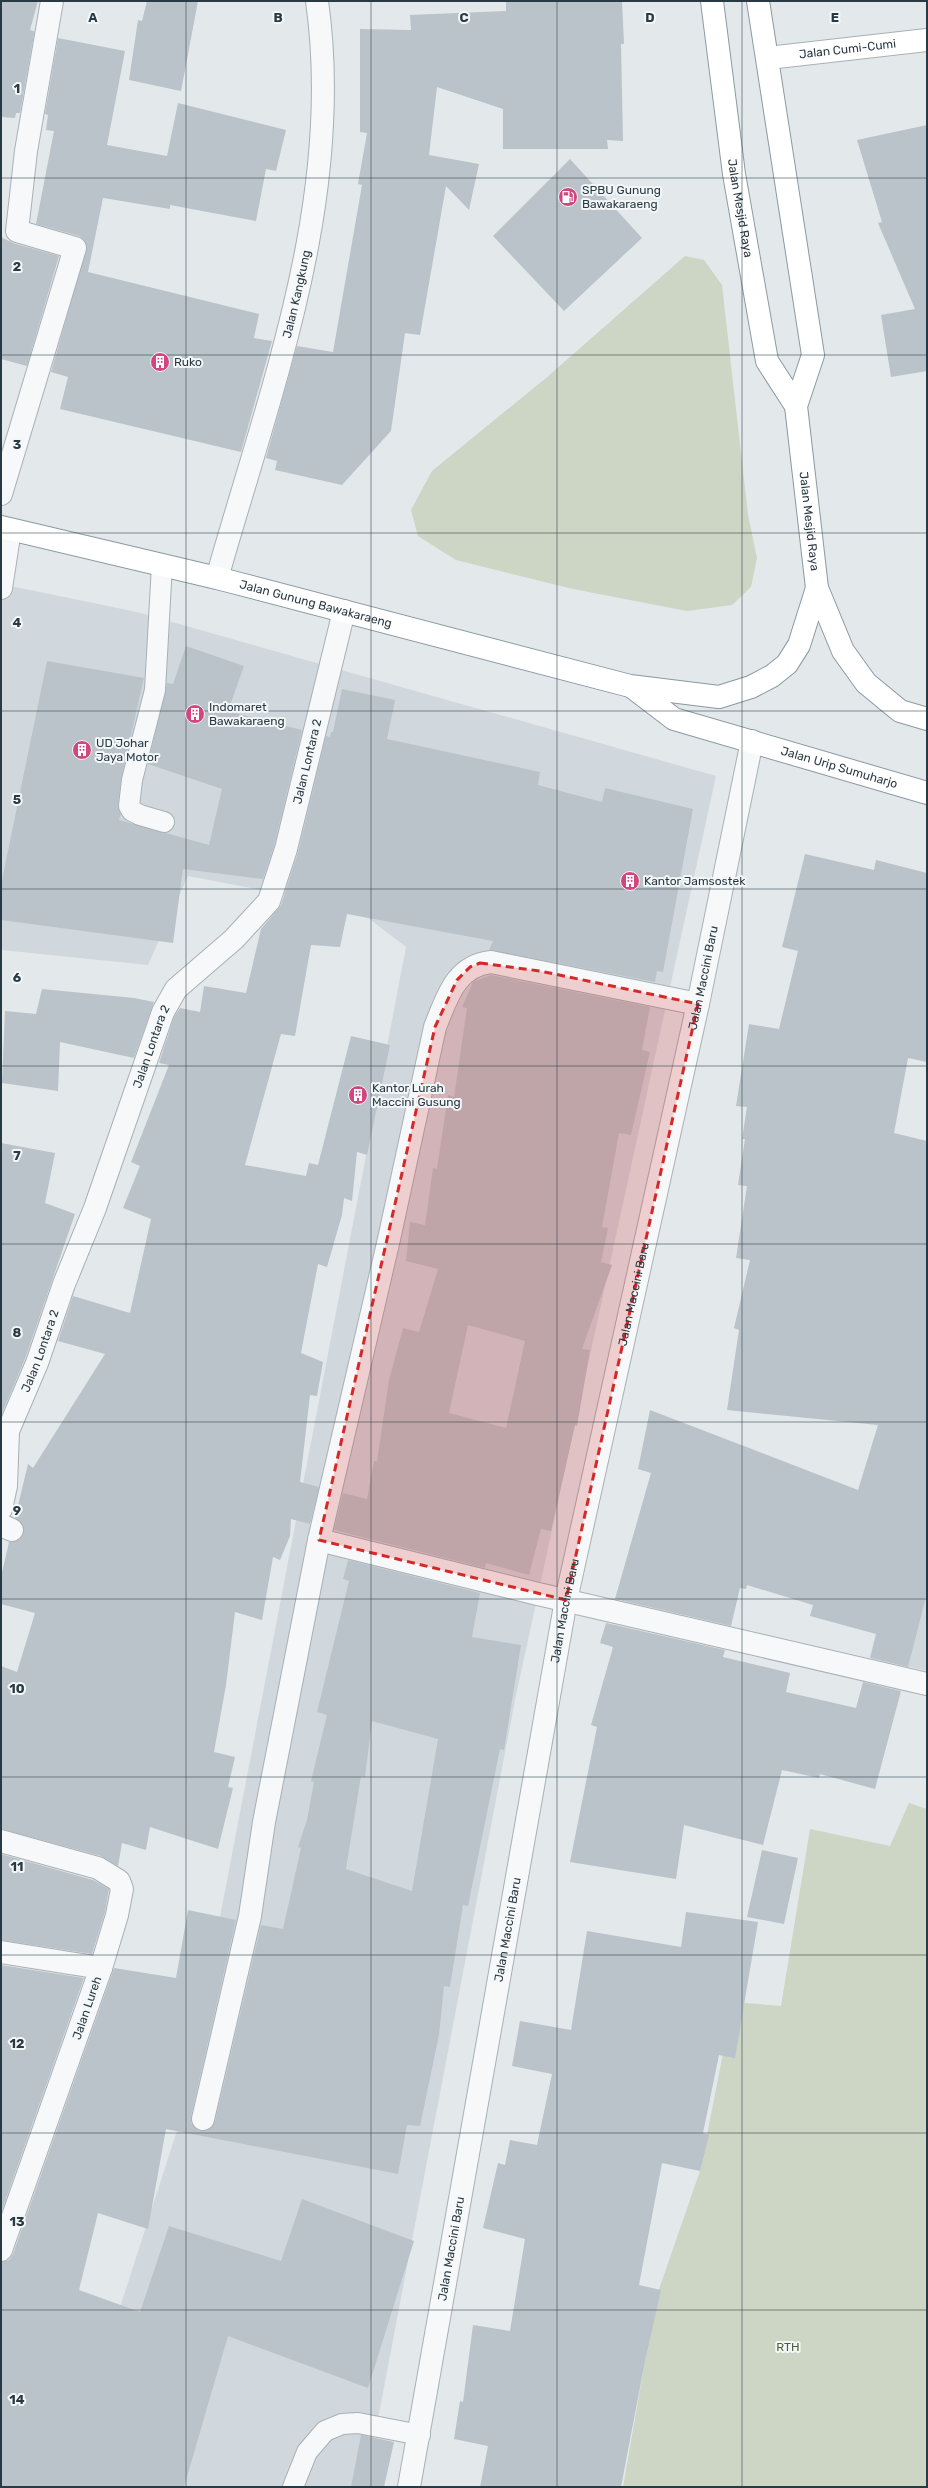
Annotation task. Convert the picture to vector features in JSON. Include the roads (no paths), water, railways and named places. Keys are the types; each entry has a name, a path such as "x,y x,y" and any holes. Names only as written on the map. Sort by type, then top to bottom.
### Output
{"main road":[{"name":"Jalan Mesjid Raya","path":"712,1 734,174 767,361 796,406"},
{"name":"Jalan Mesjid Raya","path":"758,1 768,58 778,139 813,354 796,406 817,588"},
{"name":"Jalan Cumi-Cumi","path":"768,58 927,40"},
{"name":"Jalan Gunung Bawakaraeng","path":"6,529 216,578 630,686 719,697 751,687 772,676 787,664 799,645 817,588"},
{"path":"817,588 843,651 866,683 900,711 927,719"},
{"name":"Jalan Gunung Bawakaraeng","path":"630,686 674,719 752,741"},
{"name":"Jalan Urip Sumuharjo","path":"752,741 927,793"}],"street":[{"path":"1,494 75,248 17,231 26,151 52,1"},
{"name":"Jalan Kangkung","path":"216,578 297,298 320,170 324,100 317,1"},
{"path":"1,588 6,529"},
{"name":"Jalan Lontara 2","path":"1,1510 6,1486 8,1431 37,1363 64,1284 95,1208 163,1012 176,989 234,939 269,901 286,849 344,612"},
{"name":"Jalan Maccini Baru","path":"409,2487 420,2435 566,1600 698,1004 752,741"},
{"path":"203,2119 250,1916 264,1822 319,1540 389,1239 435,1027 457,980 470,967 491,962 698,1004"},
{"path":"319,1540 566,1600 927,1684"},
{"name":"Jalan Lureh","path":"1,1841 98,1868 119,1881 122,1889 117,1915 101,1968 1,2250"},
{"path":"1,1952 101,1968"}],"lane":[{"path":"162,565 155,690 132,780 129,806 136,813 164,822"},
{"path":"293,2487 307,2452 325,2431 342,2424 358,2423 420,2435"}],"place":[{"name":"SPBU Gunung Bawakaraeng","path":"568,197"},
{"name":"Ruko","path":"160,362"},
{"name":"Indomaret Bawakaraeng","path":"195,714"},
{"name":"UD Johar Jaya Motor","path":"82,750"},
{"name":"Kantor Jamsostek","path":"630,881"},
{"name":"Kantor Lurah Maccini Gusung","path":"358,1095"}],"park label":[{"name":"RTH","path":"788,2347"}]}
